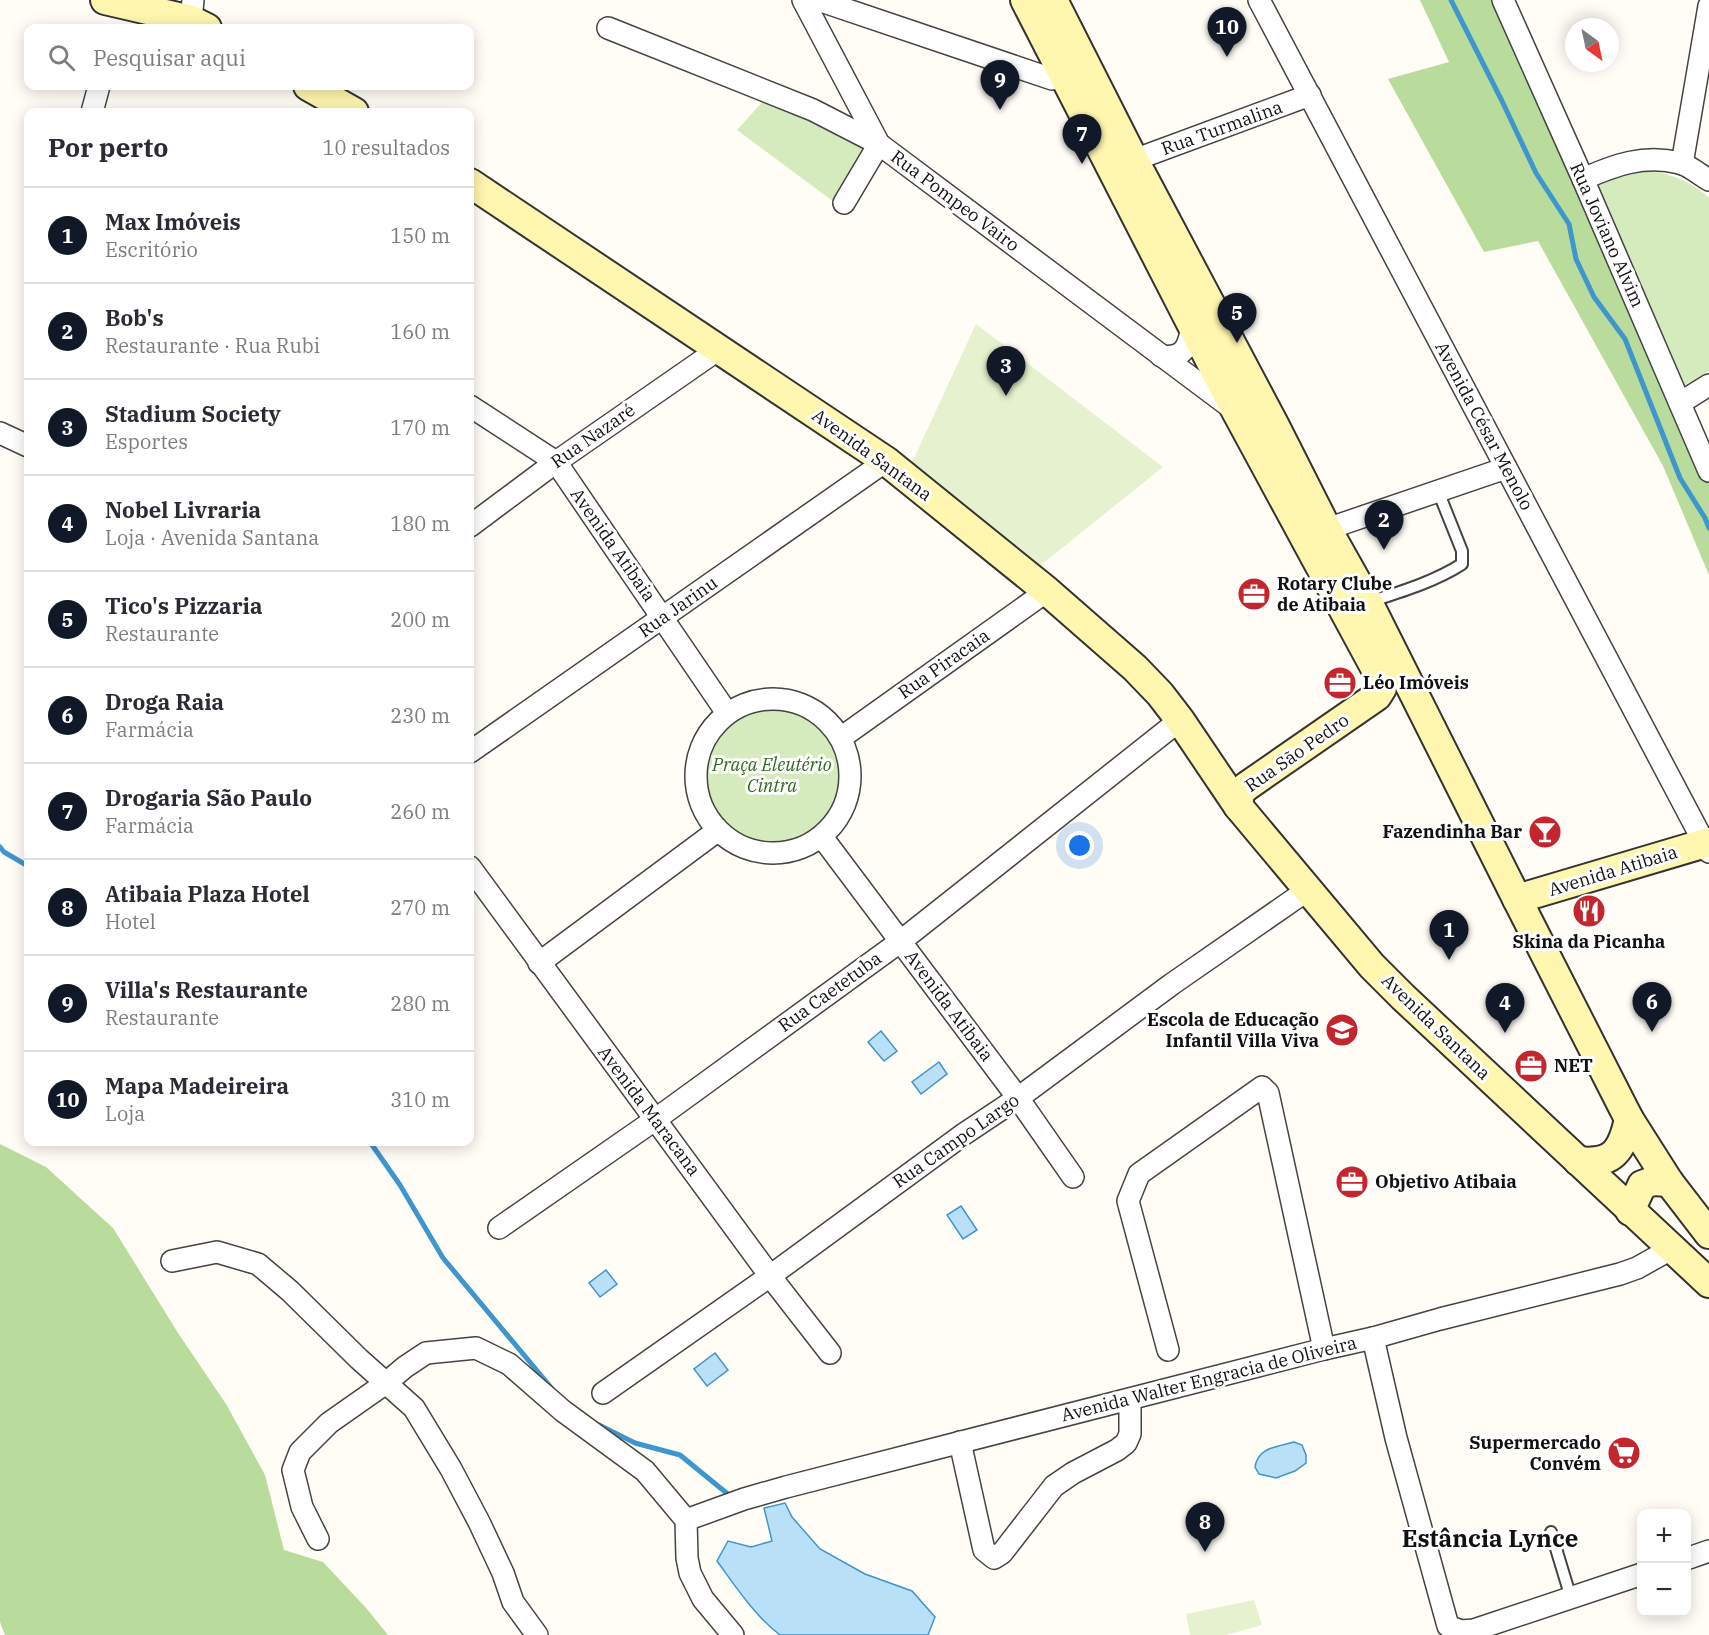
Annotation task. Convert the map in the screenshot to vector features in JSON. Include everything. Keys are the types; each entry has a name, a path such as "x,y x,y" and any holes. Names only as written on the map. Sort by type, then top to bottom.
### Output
{"main road":[{"path":"105,0 197,16"},
{"path":"1025,0 1067,75 1380,699 1421,705"},
{"path":"1053,0 1067,75 1134,160 1327,529 1368,602 1629,1119 1670,1182 1709,1234"},
{"path":"315,90 347,108"},
{"name":"Avenida Santana","path":"474,186 886,461 1047,591 1135,668 1160,693 1309,889 1372,966 1709,1283"},
{"path":"1236,411 1275,426"},
{"name":"Rua São Pedro","path":"1236,792 1375,690"},
{"name":"Avenida Atibaia","path":"1517,900 1708,846"},
{"path":"1578,1161 1603,1160 1612,1155 1621,1146 1629,1119"},
{"path":"1630,1211 1642,1185 1653,1181 1670,1182"}],"street":[{"name":"Rua Pompeo Vairo","path":"803,0 879,144 1236,411"},
{"path":"818,0 1067,75"},
{"name":"Avenida César Menolo","path":"1259,0 1708,846"},
{"name":"Rua Joviano Alvim","path":"1503,0 1709,471"},
{"path":"1682,164 1709,6"},
{"path":"608,28 813,110 879,144 844,202"},
{"path":"93,108 98,90"},
{"name":"Rua Turmalina","path":"1134,160 1310,95"},
{"path":"1583,179 1616,165 1652,159 1682,164 1709,180"},
{"path":"1161,356 1173,357 1182,353 1188,345 1192,325"},
{"name":"Rua Nazaré","path":"474,523 556,462 719,349"},
{"path":"1680,403 1709,385"},
{"name":"Avenida Atibaia","path":"474,409 556,462 727,714"},
{"path":"0,433 24,444"},
{"name":"Rua Jarinu","path":"474,749 886,461"},
{"path":"1327,529 1506,468"},
{"name":"Rua Piracaia","path":"842,737 1047,591"},
{"path":"773,699 797,702 818,713 842,737 849,775 846,799 835,821 822,837 796,849 772,852 748,849 717,831 699,800 695,776 699,752 710,730 727,714 749,702 773,699"},
{"name":"Rua Caetetuba","path":"499,1228 656,1119 901,941 1180,720"},
{"path":"539,963 717,831"},
{"name":"Avenida Atibaia","path":"822,837 1018,1098 1073,1177"},
{"name":"Avenida Maracana","path":"474,873 770,1276 830,1353"},
{"name":"Rua Campo Largo","path":"603,1393 770,1276 964,1134 1018,1098 1172,984 1309,889"},
{"path":"1168,1350 1128,1201 1139,1174 1262,1087 1268,1093 1324,1349"},
{"name":"Avenida Walter Engracia de Oliveira","path":"686,1520 786,1487 1620,1274 1637,1268 1671,1249"},
{"path":"172,1261 217,1252 258,1264 290,1291 359,1359 414,1408 451,1468 503,1573 513,1602 537,1635"},
{"path":"1373,1338 1396,1438 1448,1626 1461,1631 1474,1630 1637,1575"},
{"path":"318,1539 302,1507 293,1470 300,1452 329,1423 426,1353 476,1348 509,1364 563,1411 645,1471 686,1520 687,1558 690,1573 703,1599 733,1635"},
{"path":"960,1442 984,1550 994,1558 1002,1553 1054,1486 1126,1443 1130,1434 1130,1400"},
{"path":"1691,1557 1709,1551"}],"lane":[{"path":"1368,602 1426,582 1462,564 1462,550 1438,491"},
{"path":"1551,1532 1571,1598"}],"green space":[{"path":"1420,0 1503,0 1709,472 1709,575 1663,466 1538,241 1484,252 1388,79 1449,62"},
{"path":"766,98 868,147 838,205 737,130"},
{"path":"1646,170 1679,179 1694,186 1709,198 1709,371 1685,385 1590,183 1612,174"},
{"path":"976,324 1163,467 1036,569 910,467"},
{"name":"Praça Eleutério Cintra","path":"773,699 802,705 816,712 827,722 837,733 844,747 850,776 844,805 837,819 827,830 816,840 802,847 773,853 744,847 730,840 719,830 709,819 702,805 696,776 702,747 709,733 719,722 730,712 744,705"},
{"path":"0,1144 46,1167 113,1228 178,1333 226,1404 265,1475 284,1550 323,1562 388,1635 5,1635 0,1622"},
{"path":"1254,1600 1262,1625 1226,1635 1190,1635 1186,1614"}],"water":[{"path":"881,1031 897,1051 884,1061 868,1042"},
{"path":"939,1062 947,1074 921,1094 912,1082"},
{"path":"961,1206 977,1230 963,1239 947,1215"},
{"path":"606,1270 617,1284 600,1297 589,1283"},
{"path":"715,1353 728,1370 707,1386 694,1369"},
{"path":"1294,1442 1302,1445 1306,1463 1295,1471 1276,1478 1259,1474 1255,1467 1260,1455 1269,1449"},
{"path":"785,1503 792,1517 820,1549 865,1574 912,1591 935,1617 928,1635 780,1635 762,1619 717,1561 728,1541 751,1547 772,1541 764,1508"}],"waterway":[{"path":"1451,0 1536,173 1569,224 1576,259 1594,297 1625,339 1680,478 1709,528"},
{"path":"0,847 4,852 24,864"},
{"path":"373,1146 400,1185 443,1258 554,1391"},
{"path":"599,1425 635,1443 680,1455 729,1495"}],"place":[{"name":"Mapa Madeireira","path":"1227,57"},
{"name":"Villa's Restaurante","path":"1000,110"},
{"name":"Drogaria São Paulo","path":"1082,164"},
{"name":"Tico's Pizzaria","path":"1237,343"},
{"name":"Stadium Society","path":"1006,396"},
{"name":"Bob's","path":"1384,550"},
{"name":"Rotary Clube de Atibaia","path":"1254,594"},
{"name":"Léo Imóveis","path":"1340,683"},
{"name":"Fazendinha Bar","path":"1545,832"},
{"name":"Skina da Picanha","path":"1589,911"},
{"name":"Max Imóveis","path":"1449,960"},
{"name":"Escola de Educação Infantil Villa Viva","path":"1342,1030"},
{"name":"Droga Raia","path":"1652,1032"},
{"name":"Nobel Livraria","path":"1505,1033"},
{"name":"NET","path":"1531,1066"},
{"name":"Objetivo Atibaia","path":"1352,1182"},
{"name":"Supermercado Convém","path":"1624,1453"},
{"name":"Atibaia Plaza Hotel","path":"1205,1552"}],"district":[{"name":"Estância Lynce","path":"1490,1539"}]}
